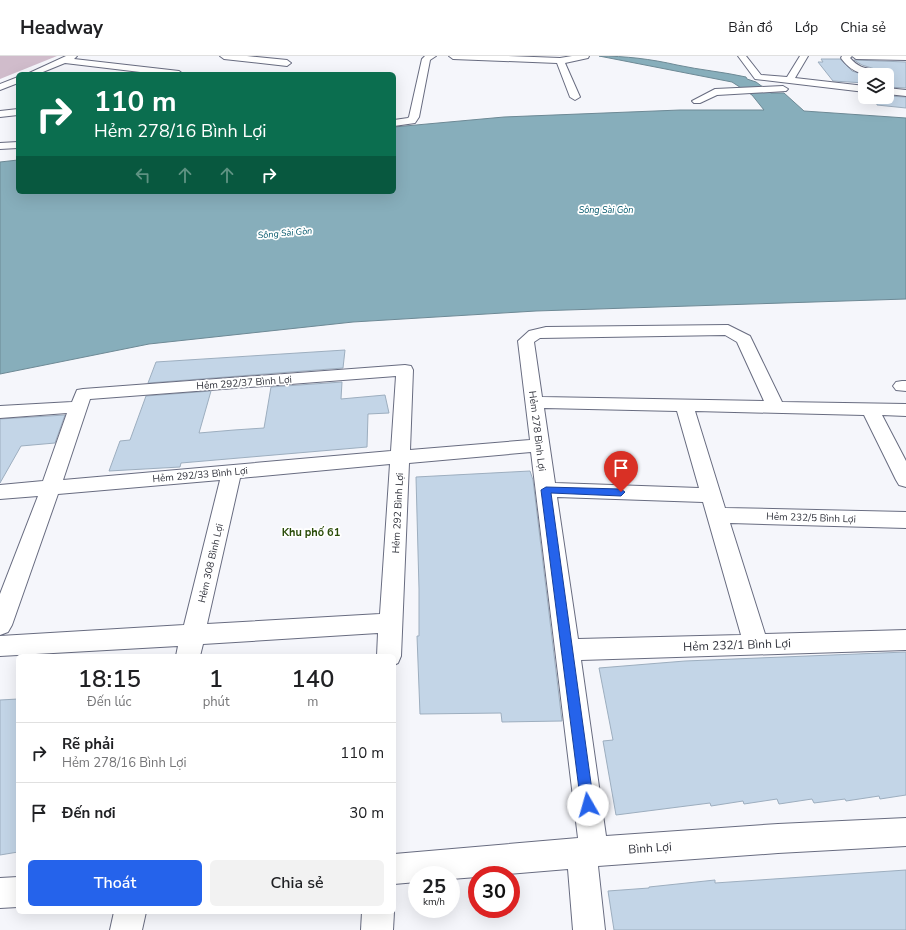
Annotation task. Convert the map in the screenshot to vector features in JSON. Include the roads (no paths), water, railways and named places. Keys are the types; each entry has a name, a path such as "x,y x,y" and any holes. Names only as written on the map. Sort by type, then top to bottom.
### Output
{"street":[{"path":"35,72 73,56"},
{"path":"224,56 290,61 275,70"},
{"path":"396,123 411,121 414,117 426,59 432,56"},
{"path":"453,56 560,61 585,56"},
{"path":"742,56 758,77 858,88"},
{"path":"789,81 804,56"},
{"path":"848,56 845,58 853,68 858,70"},
{"path":"856,56 906,57"},
{"path":"62,60 162,72"},
{"path":"560,61 575,96"},
{"path":"0,87 16,81"},
{"path":"697,101 715,92 778,90 818,84"},
{"path":"894,92 906,93"},
{"path":"0,114 16,112"},
{"path":"0,146 16,145"},
{"name":"Hẻm 278 Bình Lợi","path":"589,930 588,852 567,650 539,445 526,343 527,339 546,332 728,330 744,339 776,408"},
{"name":"Hẻm 292/37 Bình Lợi","path":"0,412 81,400 405,370"},
{"name":"Hẻm 292 Bình Lợi","path":"390,654 405,370"},
{"path":"0,625 51,487 81,400"},
{"path":"534,402 906,410"},
{"path":"684,405 756,645"},
{"path":"870,409 906,480"},
{"name":"Hẻm 292/33 Bình Lợi","path":"0,492 539,445"},
{"name":"Hẻm 308 Bình Lợi","path":"191,645 232,471"},
{"path":"546,490 710,495"},
{"name":"Hẻm 232/5 Bình Lợi","path":"717,515 906,520"},
{"path":"0,646 191,645 391,623"},
{"name":"Hẻm 232/1 Bình Lợi","path":"567,650 906,640"},
{"name":"Bình Lợi","path":"396,869 588,852 819,836 906,832"},
{"path":"0,894 16,892"},
{"path":"126,930 130,914"},
{"path":"377,930 378,914"}],"water":[{"name":"Sông Sài Gòn","path":"599,56 628,57 746,77 771,93 784,93 804,111 906,118 906,299 536,311 353,322 149,344 0,374 0,162 16,160 16,194 396,194 396,127 504,117 680,110 764,110 752,95 732,82"}],"district":[{"name":"Khu phố 61","path":"311,532"}]}
